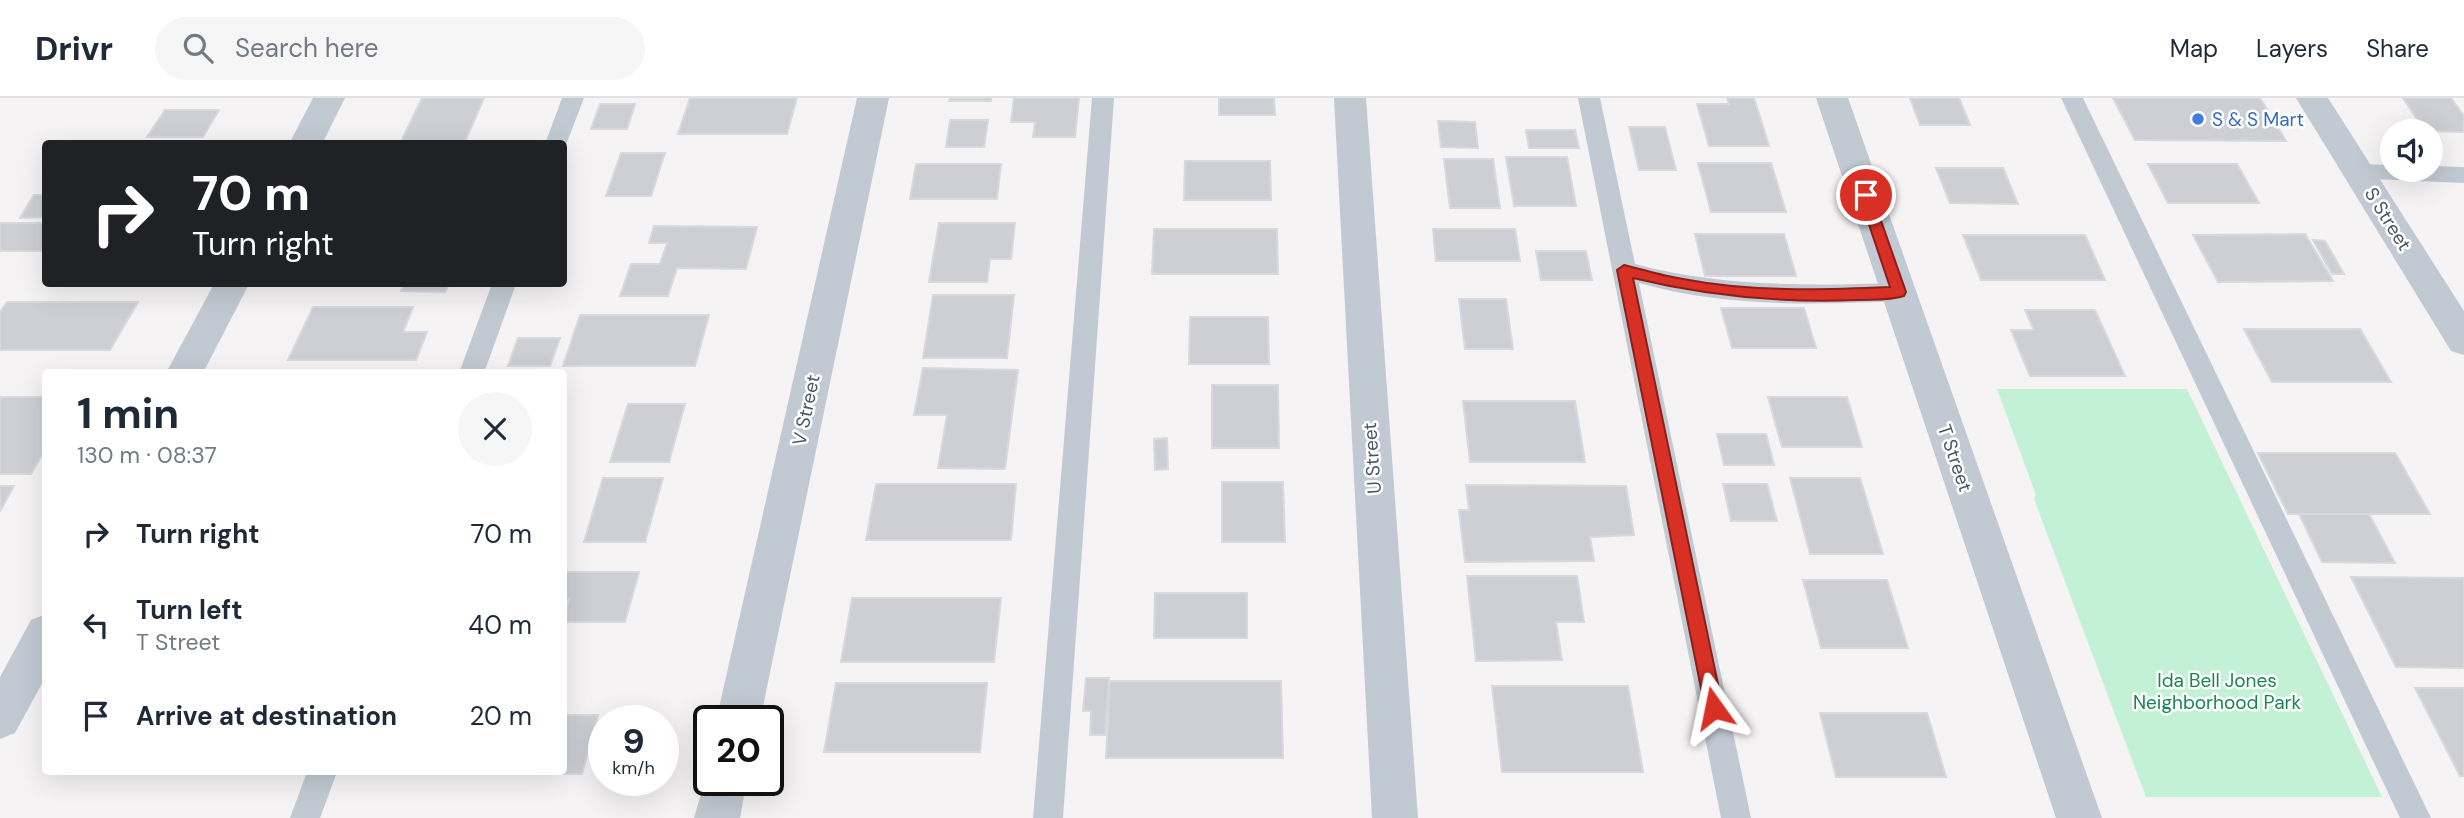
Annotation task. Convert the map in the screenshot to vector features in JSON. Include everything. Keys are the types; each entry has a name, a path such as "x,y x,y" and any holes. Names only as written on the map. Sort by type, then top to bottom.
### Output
{"street":[{"path":"307,140 329,98"},
{"name":"V Street","path":"741,705 873,98"},
{"name":"U Street","path":"1349,98 1395,818"},
{"name":"T Street","path":"1832,98 2079,818"},
{"name":"S Street","path":"2312,98 2464,341"},
{"path":"186,369 229,287"},
{"path":"0,719 42,640"},
{"path":"717,818 722,796"}],"lane":[{"path":"557,140 573,98"},
{"path":"1048,818 1103,98"},
{"path":"1589,98 1736,818"},
{"path":"2072,98 2416,818"},
{"path":"2358,172 2464,175"},
{"path":"1624,270 1682,285 1736,292 1829,295 1899,292"},
{"path":"472,369 503,287"},
{"path":"305,818 321,775"}],"green space":[{"name":"Ida Bell Jones Neighborhood Park","path":"1997,389 2187,389 2382,797 2146,797 2034,499 2036,495"}],"building":[{"path":"422,98 484,98 466,140 402,140"},
{"path":"690,98 797,98 787,134 678,134"},
{"path":"950,98 991,98 991,101 949,101"},
{"path":"1014,98 1079,98 1075,137 1033,137 1035,122 1011,122"},
{"path":"1219,98 1274,98 1275,115 1219,115"},
{"path":"1727,98 1754,98 1769,146 1709,146 1697,104 1729,104"},
{"path":"1910,98 1959,98 1970,125 1920,125"},
{"name":"S & S Mart","path":"2113,98 2260,98 2286,141 2135,140"},
{"path":"2403,98 2451,98 2464,116 2464,132 2443,131 2443,119 2417,119"},
{"path":"600,104 635,104 627,129 591,129"},
{"path":"165,110 219,110 203,137 147,137"},
{"path":"950,120 988,120 984,147 946,147"},
{"path":"1438,121 1475,122 1478,148 1441,147"},
{"path":"1629,127 1665,127 1676,170 1639,170"},
{"path":"1526,130 1575,130 1579,148 1529,148"},
{"path":"621,153 665,153 651,196 606,196"},
{"path":"1506,157 1567,157 1576,206 1514,206"},
{"path":"1444,159 1493,159 1500,208 1450,208"},
{"path":"1185,161 1270,161 1271,200 1184,200"},
{"path":"1698,163 1771,163 1786,212 1711,212"},
{"path":"916,164 1001,164 997,199 910,199"},
{"path":"2148,164 2237,164 2259,203 2168,203"},
{"path":"1936,168 2003,168 2018,204 1950,203"},
{"path":"34,195 42,195 42,217 20,218"},
{"path":"0,223 42,223 42,251 0,251"},
{"path":"939,223 1015,223 1011,259 990,259 987,282 929,282"},
{"path":"654,226 757,227 746,269 677,268 668,296 620,296 631,264 660,264 667,243 649,243"},
{"path":"1154,229 1277,229 1278,274 1152,274"},
{"path":"1433,229 1515,229 1520,261 1436,261"},
{"path":"1695,234 1784,234 1796,276 1705,276"},
{"path":"2305,234 2333,281 2218,282 2193,235"},
{"path":"1963,235 2085,235 2105,280 1981,280"},
{"path":"2313,240 2325,241 2344,274 2332,274"},
{"path":"1536,251 1586,251 1592,280 1541,280"},
{"path":"403,287 448,287 445,292 401,291"},
{"path":"933,295 1014,295 1007,358 923,358"},
{"path":"1459,299 1506,299 1513,349 1465,349"},
{"path":"7,302 138,302 110,350 0,350 0,312"},
{"path":"313,307 413,307 403,332 427,332 416,360 288,360"},
{"path":"1721,308 1804,308 1816,348 1732,348"},
{"path":"2025,310 2095,310 2125,376 2030,376 2011,330 2034,330"},
{"path":"580,315 709,315 695,366 563,366"},
{"path":"1190,317 1268,317 1269,364 1189,364"},
{"path":"2244,329 2360,329 2391,382 2272,382"},
{"path":"518,338 560,338 550,366 508,366"},
{"path":"923,368 1018,370 1005,469 938,468 947,415 914,415"},
{"path":"1212,385 1278,385 1279,448 1212,448"},
{"path":"0,397 42,397 42,455 31,474 0,474"},
{"path":"1768,397 1847,397 1862,447 1782,447"},
{"path":"1463,401 1575,401 1585,462 1470,462"},
{"path":"628,404 685,404 669,462 610,462"},
{"path":"1717,434 1766,434 1774,465 1724,465"},
{"path":"1167,438 1168,469 1155,470 1154,439"},
{"path":"2258,453 2395,453 2430,514 2288,514"},
{"path":"603,478 663,478 645,542 584,542"},
{"path":"1790,478 1860,478 1883,554 1810,554"},
{"path":"1222,482 1283,482 1285,542 1222,542"},
{"path":"876,484 1016,484 1011,540 866,540"},
{"path":"1723,484 1767,484 1777,521 1731,521"},
{"path":"1466,485 1626,486 1634,535 1590,537 1594,561 1465,562 1459,510 1469,510"},
{"path":"0,486 14,486 0,511"},
{"path":"2299,514 2369,514 2395,563 2322,562"},
{"path":"567,572 639,572 625,622 567,622"},
{"path":"1467,576 1577,576 1584,622 1556,622 1562,660 1476,661"},
{"path":"2351,577 2464,578 2464,668 2396,667"},
{"path":"1803,580 1887,580 1908,648 1821,648"},
{"path":"1155,593 1247,593 1247,638 1154,638"},
{"path":"852,598 1001,598 994,662 841,662"},
{"path":"1086,678 1109,678 1105,735 1090,735 1091,711 1083,711"},
{"path":"1110,681 1281,681 1283,758 1106,758"},
{"path":"836,683 987,683 980,752 824,752"},
{"path":"1492,686 1628,686 1643,772 1502,772"},
{"path":"2415,688 2464,688 2464,776 2460,776"},
{"path":"1820,713 1927,713 1946,777 1836,777"},
{"path":"567,715 588,715 588,752 582,774 567,774"}],"place":[{"name":"S & S Mart","path":"2198,119"}],"route":[{"path":"1714,708 1624,270 1682,285 1736,292 1829,295 1899,292 1866,195"}]}
